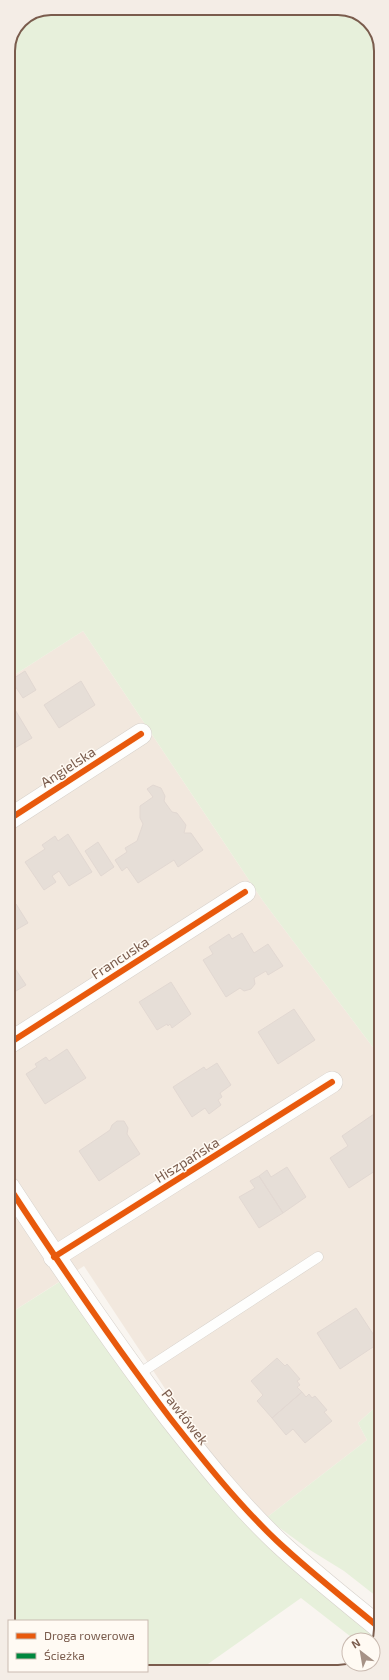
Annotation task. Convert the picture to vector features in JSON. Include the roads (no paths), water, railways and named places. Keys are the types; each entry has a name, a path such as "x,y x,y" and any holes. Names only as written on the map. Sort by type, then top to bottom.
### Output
{"street":[{"name":"Angielska","path":"15,815 141,734"},
{"name":"Francuska","path":"15,1040 245,892"},
{"name":"Hiszpańska","path":"54,1257 332,1082"},
{"name":"Pawłówek","path":"15,1196 54,1257 137,1375 199,1455 276,1540 311,1572 374,1623"}],"lane":[{"path":"137,1375 318,1257"}]}
